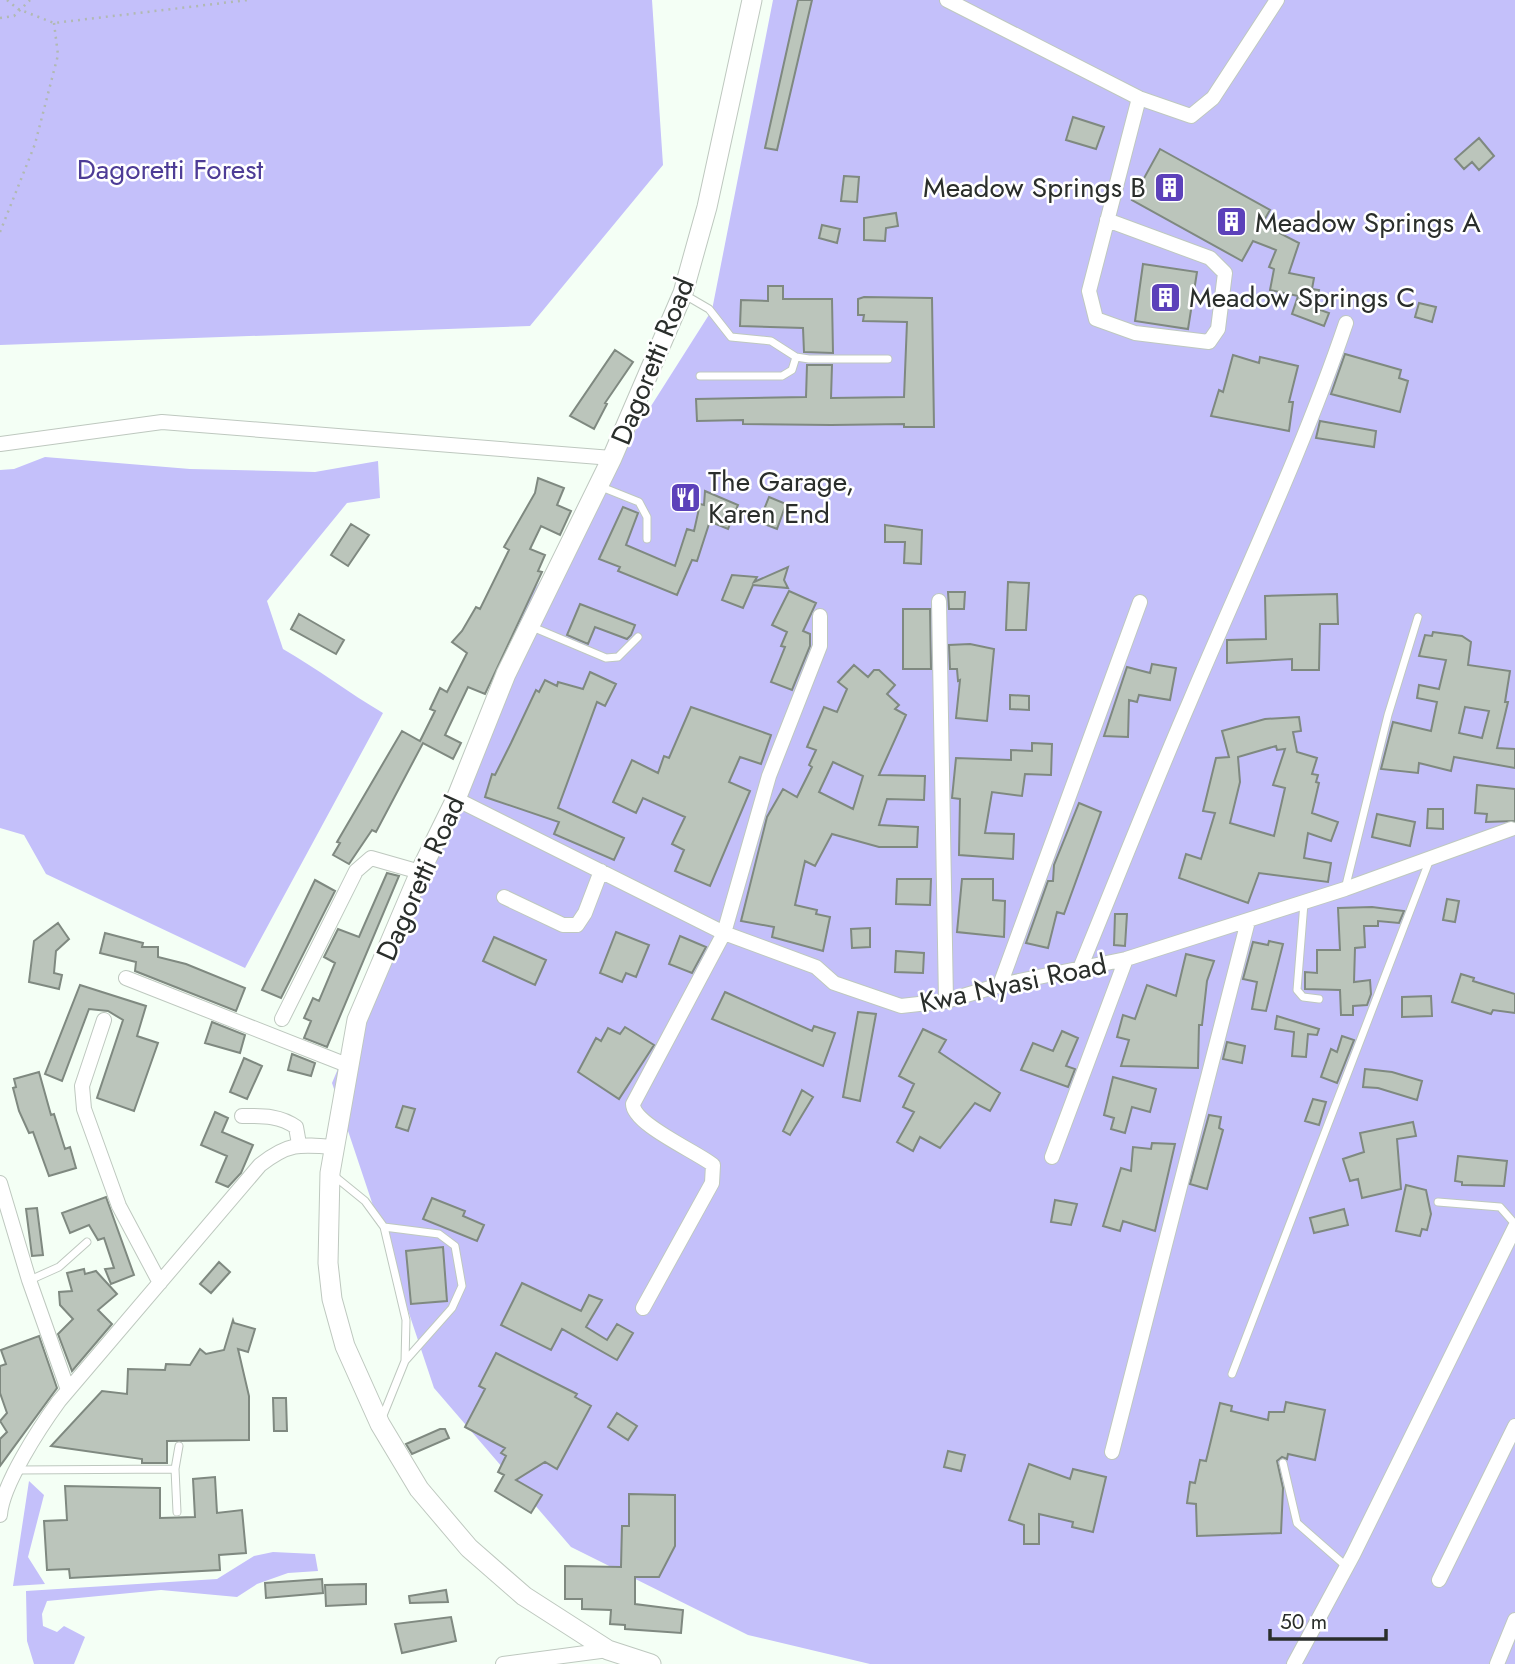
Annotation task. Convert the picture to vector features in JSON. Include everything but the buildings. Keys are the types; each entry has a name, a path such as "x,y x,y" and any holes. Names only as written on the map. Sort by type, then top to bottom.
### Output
{"main road":[{"name":"Dagoretti Road","path":"650,1664 608,1650 524,1596 470,1548 419,1489 380,1424 345,1346 332,1299 328,1264 330,1172 356,1020 420,872 456,799 530,625 612,458 683,293 707,208 752,0"}],"street":[{"path":"947,0 1139,98 1191,116 1213,97 1278,0"},
{"path":"1107,220 1210,258 1225,274 1218,329 1209,342 1135,333 1096,319 1089,291 1107,220 1139,98"},
{"path":"1081,966 1190,701 1271,519 1320,398 1346,323"},
{"path":"0,444 162,422 612,458"},
{"path":"939,601 946,1001"},
{"path":"1000,985 1140,602"},
{"path":"643,1308 714,1174 713,1165 641,1120 633,1111 633,1104 724,933 769,776 820,646 820,616"},
{"name":"Kwa Nyasi Road","path":"456,799 724,933 816,967 834,983 901,1006 946,1001 1081,966 1126,959 1345,890 1511,829"},
{"path":"282,1019 356,871 371,858 420,872"},
{"path":"504,897 563,925 577,925 585,913 601,871"},
{"path":"1112,1452 1248,922"},
{"path":"1052,1157 1126,959"},
{"path":"126,978 347,1065"},
{"path":"104,1020 82,1086 84,1109 119,1206 160,1283"},
{"path":"242,1116 265,1116 290,1123 296,1127 299,1144"},
{"path":"0,1516 1,1499 41,1426 68,1390 260,1165 278,1151 299,1144 334,1147"},
{"path":"0,1183 29,1280 68,1390"},
{"path":"1294,1664 1347,1567 1515,1225"},
{"path":"1439,1580 1515,1426"},
{"path":"1497,1664 1515,1620"},
{"path":"503,1664 608,1650"}],"lane":[{"path":"683,293 709,309 731,337 771,341 796,356 888,359"},
{"path":"700,376 782,376 792,370 796,356"},
{"path":"598,486 639,502 647,517 647,539"},
{"path":"1345,890 1388,715 1418,617"},
{"path":"530,625 606,658 618,657 638,637"},
{"path":"1232,1374 1430,859"},
{"path":"1304,903 1297,989 1303,997 1319,999"},
{"path":"330,1172 365,1200 384,1227 406,1320 405,1361"},
{"path":"1438,1202 1500,1207 1515,1225"},
{"path":"380,1424 405,1361 452,1308 462,1286 455,1246 439,1234 384,1227"},
{"path":"29,1280 59,1267 88,1242"},
{"path":"177,1512 175,1469 179,1446"},
{"path":"1283,1463 1297,1524 1347,1567"},
{"path":"19,1470 175,1469"}],"path":[{"path":"7,0 18,9 54,23 248,0"},
{"path":"0,18 14,16 18,9 30,0"},
{"path":"0,232 34,144 58,55 54,23"}],"green space":[{"name":"Dagoretti Forest","path":"0,0 652,0 663,165 530,326 0,345"},
{"path":"773,0 1515,0 1515,1664 870,1664 748,1635 571,1547 434,1388 332,1083 413,890 526,603 712,310"},
{"path":"45,457 190,469 315,472 378,461 380,498 347,503 267,601 283,649 383,713 245,968 46,874 24,835 0,828 0,470 14,469"},
{"path":"29,1481 44,1495 28,1557 45,1584 13,1586"},
{"path":"273,1552 315,1554 318,1571 288,1573 257,1584 237,1597 161,1590 47,1601 42,1614 43,1626 57,1632 64,1626 85,1637 74,1664 34,1664 27,1641 26,1591 217,1579 254,1556"}],"place":[{"name":"Meadow Springs B","path":"1169,187"},
{"name":"Meadow Springs A","path":"1232,222"},
{"name":"Meadow Springs C","path":"1166,297"},
{"name":"The Garage, Karen End","path":"685,497"}]}
